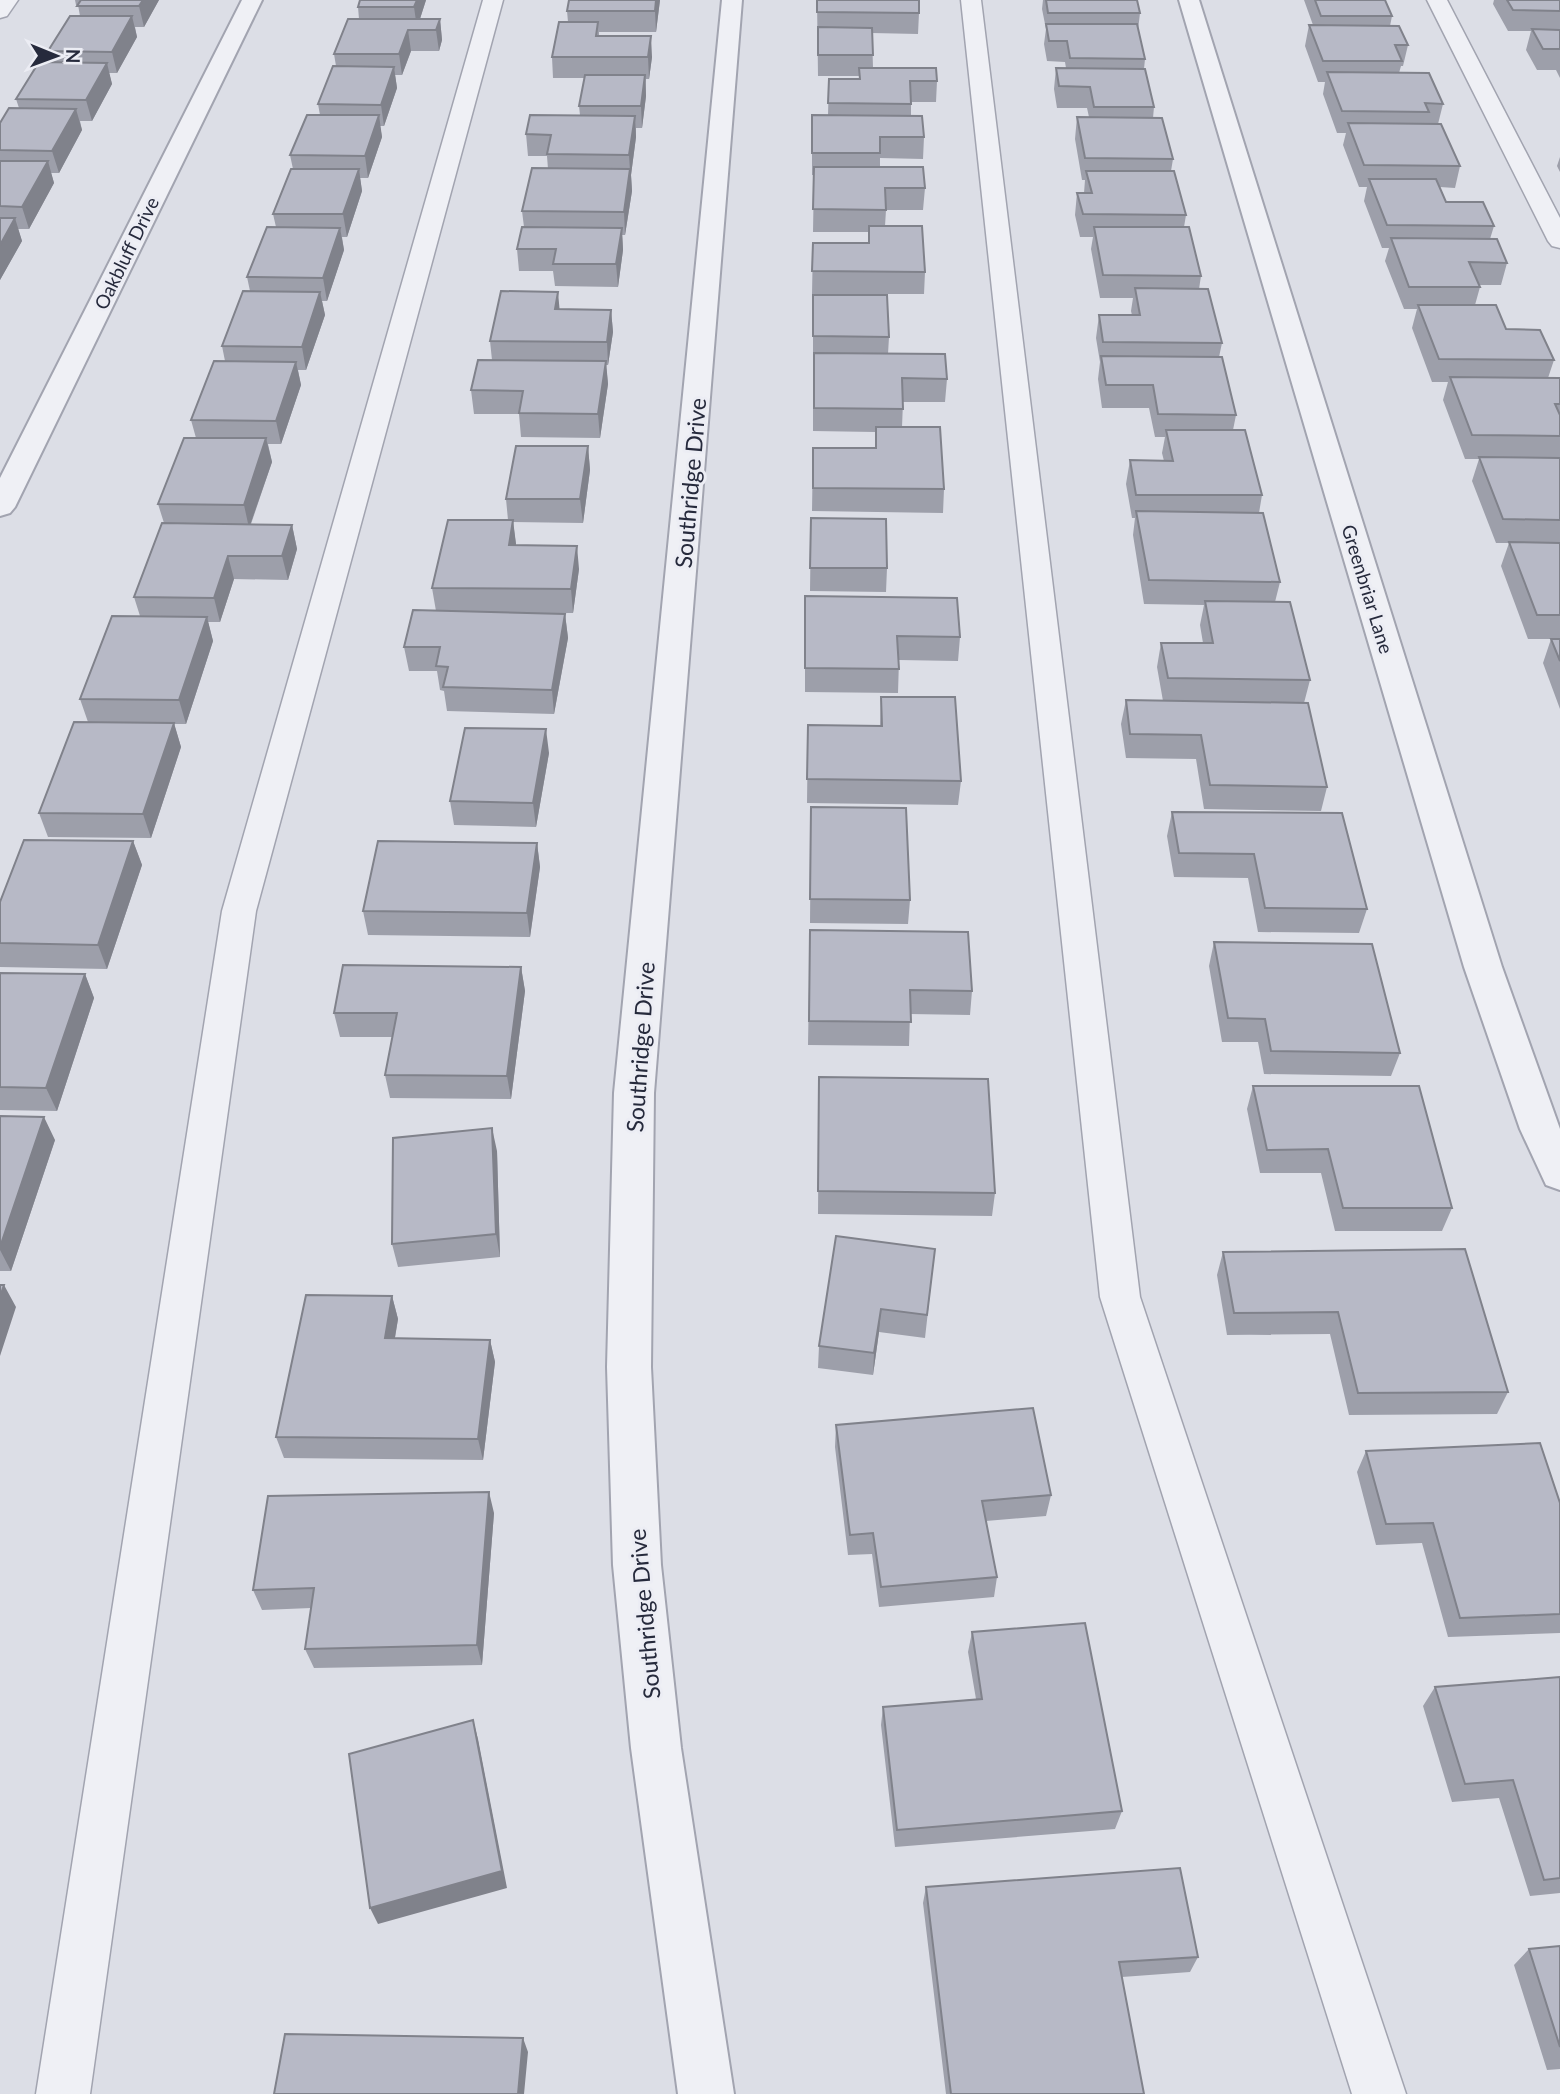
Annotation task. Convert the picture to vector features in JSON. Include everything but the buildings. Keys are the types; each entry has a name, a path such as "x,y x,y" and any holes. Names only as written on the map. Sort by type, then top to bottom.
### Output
{"street":[{"name":"Oakbluff Drive","path":"0,507 252,0"},
{"name":"Southridge Drive","path":"706,2094 652,1709 637,1565 629,1367 634,1093 732,0"},
{"name":"Greenbriar Lane","path":"1189,0 1483,967 1540,1129 1560,1174"}],"lane":[{"path":"0,12 8,0"},
{"path":"63,2094 239,911 494,0"},
{"path":"971,0 1120,1297 1380,2094"},
{"path":"1437,0 1560,241"}]}
